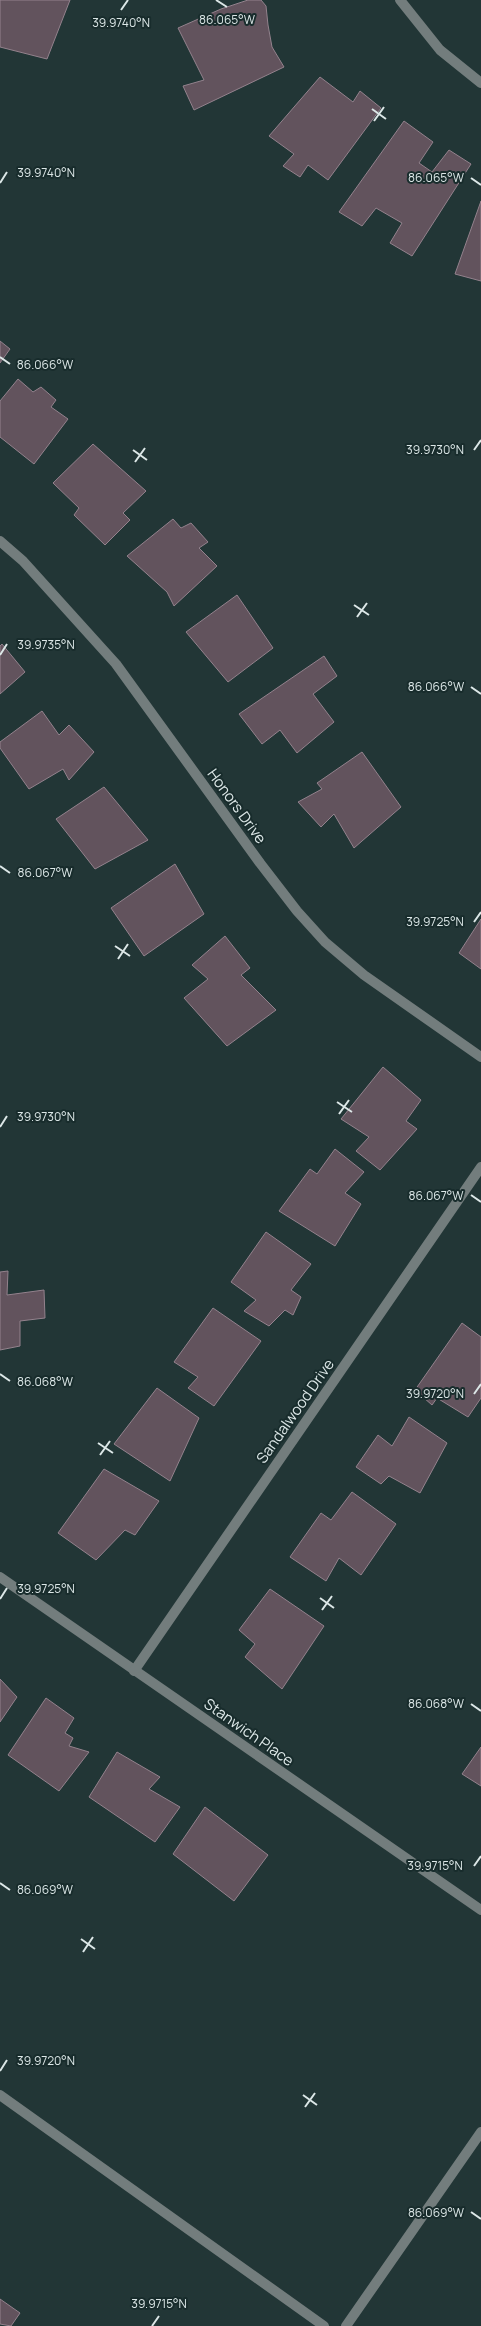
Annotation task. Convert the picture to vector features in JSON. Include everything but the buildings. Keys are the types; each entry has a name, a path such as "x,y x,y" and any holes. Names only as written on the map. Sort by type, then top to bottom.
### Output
{"street":[{"path":"400,0 440,50 481,83"},
{"name":"Honors Drive","path":"0,541 23,561 116,664 260,863 325,942 364,975 481,1057"},
{"name":"Sandalwood Drive","path":"134,1671 481,1167"},
{"name":"Stanwich Place","path":"0,1578 481,1910"},
{"path":"0,2095 324,2326"},
{"path":"346,2326 481,2132"}]}
